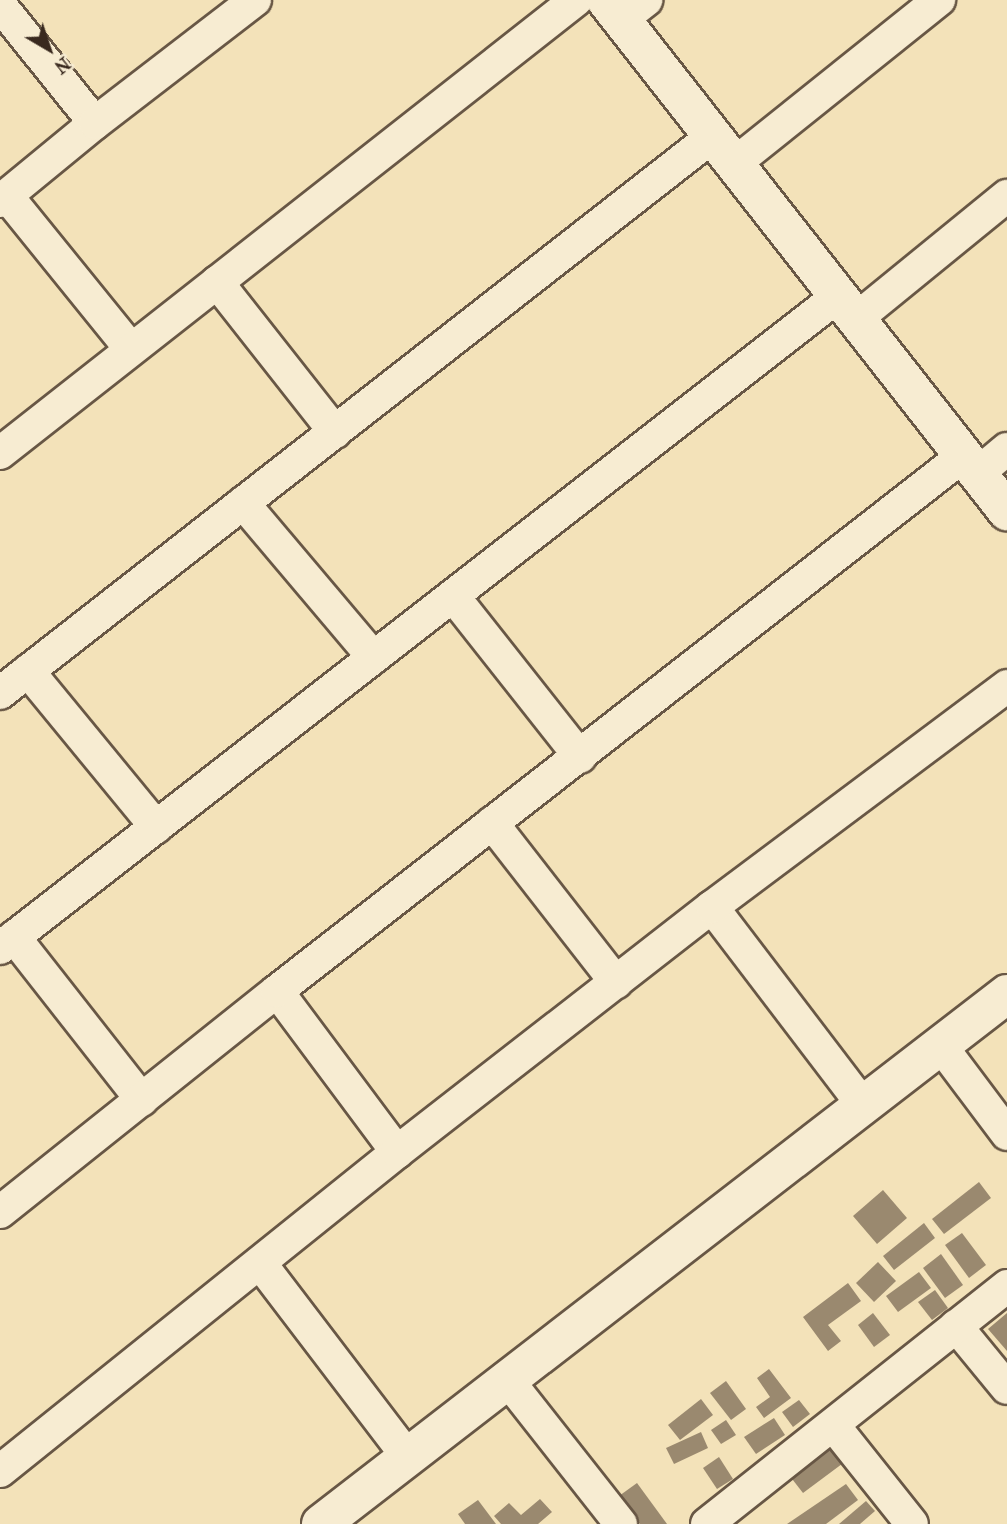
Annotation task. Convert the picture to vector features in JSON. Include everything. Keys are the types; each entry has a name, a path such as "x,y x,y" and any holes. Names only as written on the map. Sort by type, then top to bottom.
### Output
{"street":[{"path":"131,349 3,198 95,123 255,0"},
{"path":"0,453 576,0"},
{"path":"0,693 335,432 724,150 939,0"},
{"path":"0,5 95,123"},
{"path":"624,6 724,150 1007,511"},
{"path":"142,1100 7,943 453,596 847,308 1007,196"},
{"path":"217,282 335,432"},
{"path":"0,1212 492,823 970,465 1007,449"},
{"path":"243,503 373,657"},
{"path":"453,596 580,757"},
{"path":"28,671 156,827"},
{"path":"0,1471 397,1152 712,907 1007,686"},
{"path":"492,823 616,982"},
{"path":"712,907 863,1105"},
{"path":"277,991 397,1152"},
{"path":"321,1524 506,1378 1007,994"},
{"path":"941,1046 1007,1134"},
{"path":"260,1263 407,1456"},
{"path":"707,1524 834,1426 1007,1286"},
{"path":"956,1326 1007,1388"},
{"path":"506,1378 621,1524"},
{"path":"834,1426 912,1524"}],"building":[{"path":"979,1182 991,1198 944,1234 932,1219"},
{"path":"883,1190 907,1218 877,1244 853,1216"},
{"path":"924,1223 935,1238 894,1270 883,1256"},
{"path":"962,1233 986,1265 969,1278 945,1245"},
{"path":"941,1254 963,1285 945,1298 923,1268"},
{"path":"878,1262 896,1281 874,1302 856,1283"},
{"path":"919,1272 931,1288 898,1312 886,1296"},
{"path":"848,1283 861,1301 828,1325 841,1341 828,1351 803,1317"},
{"path":"935,1290 948,1308 932,1320 918,1302"},
{"path":"873,1313 890,1335 874,1347 858,1325"},
{"path":"1007,1313 1007,1351 988,1329"},
{"path":"769,1369 791,1398 764,1418 756,1407 770,1397 757,1378"},
{"path":"726,1381 746,1409 731,1420 710,1393"},
{"path":"701,1399 713,1415 680,1440 668,1425"},
{"path":"799,1400 810,1414 793,1427 782,1412"},
{"path":"774,1418 785,1435 756,1454 744,1437"},
{"path":"726,1420 736,1435 721,1444 711,1430"},
{"path":"701,1432 708,1448 674,1464 666,1448"},
{"path":"837,1439 850,1458 803,1493 789,1475"},
{"path":"719,1457 733,1479 717,1489 703,1468"},
{"path":"637,1483 667,1524 640,1524 619,1496"},
{"path":"846,1484 858,1500 826,1524 787,1524"},
{"path":"540,1499 552,1512 538,1524 501,1524 494,1516 509,1503 521,1515"},
{"path":"478,1500 496,1524 465,1524 458,1514"},
{"path":"866,1501 875,1511 860,1524 839,1524"}]}
